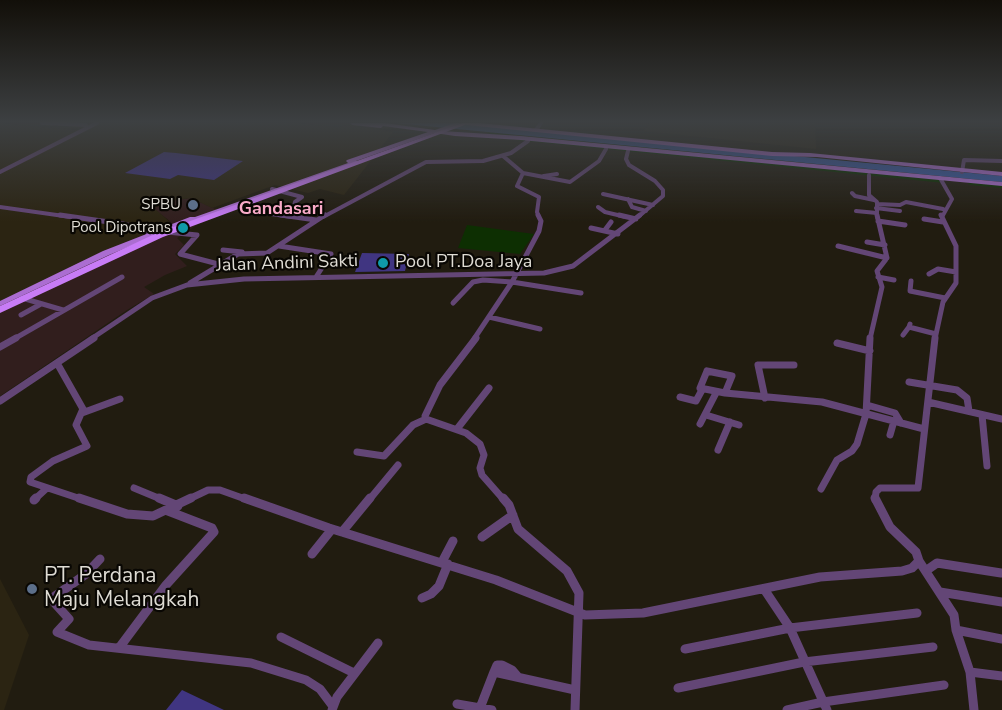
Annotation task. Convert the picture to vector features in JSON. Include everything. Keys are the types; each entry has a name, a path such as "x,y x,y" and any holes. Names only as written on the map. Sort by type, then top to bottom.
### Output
{"highway":[{"path":"0,303 106,252 180,221 367,156"},
{"path":"0,310 104,259 177,228 372,156"}],"main road":[{"path":"0,303 149,234 367,156"},
{"path":"698,156 869,175 1002,186"},
{"path":"702,156 942,181"},
{"path":"817,156 1002,174"},
{"path":"0,310 191,219"}],"street":[{"path":"0,172 31,156"},
{"path":"223,250 261,254 279,246 316,220 363,193 426,162 479,161 502,156"},
{"path":"503,156 523,173 571,182 596,163 601,156"},
{"path":"603,194 653,205 662,198 663,190 655,181 628,165 626,159 628,156"},
{"path":"962,171 964,159 1002,161"},
{"path":"426,419 425,416 440,385 489,317 535,242 541,221 537,213 539,197 517,186 523,173"},
{"path":"544,177 557,174"},
{"path":"869,175 869,195 876,207 887,258"},
{"path":"924,219 940,216 952,199 942,181"},
{"path":"274,189 302,196 294,204 295,206 282,214"},
{"path":"853,197 876,207 899,212"},
{"path":"628,199 632,207 646,211"},
{"path":"856,211 900,205 906,202 940,216 956,246 956,283 945,298 936,334 918,488 880,488 876,492 875,501 890,527 913,547 919,561 927,570 954,615 956,630 970,672 974,710"},
{"name":"Jalan Andini Sakti","path":"0,401 58,365 152,298 187,285 244,279 552,272 573,266 618,234 653,205"},
{"path":"0,207 123,224 142,229 149,234"},
{"path":"598,207 605,212 636,219"},
{"path":"264,213 316,220"},
{"path":"878,221 905,225"},
{"path":"605,230 611,222"},
{"path":"591,228 618,234"},
{"path":"163,232 197,235 180,254 222,265"},
{"path":"867,242 885,245"},
{"path":"279,246 331,254 316,278"},
{"path":"838,246 887,258"},
{"path":"187,285 243,252"},
{"path":"821,489 837,460 852,451 857,444 866,414 870,331 881,290 878,277 879,266 887,258"},
{"path":"929,274 936,269 956,272"},
{"path":"0,347 122,277"},
{"path":"878,277 894,280"},
{"path":"306,286 308,278"},
{"path":"453,303 476,281 512,282 581,293"},
{"path":"911,281 910,291 945,298"},
{"path":"22,298 63,310"},
{"path":"21,315 41,304"},
{"path":"489,317 540,329"},
{"path":"903,335 909,326 936,334"},
{"path":"837,343 870,351"},
{"path":"58,365 73,390 82,412"},
{"path":"765,398 759,365 794,365"},
{"path":"680,397 696,401 702,390 700,388 707,371 732,376 725,393"},
{"path":"909,382 957,390 968,398 969,411"},
{"path":"457,429 489,388"},
{"path":"702,390 765,398 806,399 924,429"},
{"path":"700,424 716,393"},
{"path":"120,399 82,412 76,425 87,446 53,461 29,480 33,484 140,516 153,516 168,511 208,490 215,489 332,529 445,563 588,615 643,613 820,577 902,571 912,568 919,561"},
{"path":"928,402 1002,419"},
{"path":"867,405 895,413 897,422 890,435"},
{"path":"982,414 987,466"},
{"path":"706,415 739,424"},
{"path":"357,452 384,456 412,426 426,419 457,429 480,444 484,455 480,472 509,505 518,529 567,571 574,580 580,599 577,612 579,630 575,710"},
{"path":"718,450 730,422"},
{"path":"403,424 412,426"},
{"path":"342,532 398,465"},
{"path":"34,500 47,488"},
{"path":"134,488 178,506"},
{"path":"119,648 138,626 166,585 214,532 212,528 168,511"},
{"path":"482,537 513,515"},
{"path":"312,554 332,529"},
{"path":"422,597 431,594 439,586 453,541"},
{"path":"100,559 86,574 51,599 69,619 57,632 89,645 251,663 306,680 320,689 332,707 354,673 378,643"},
{"path":"927,570 937,563 1001,573"},
{"path":"764,589 790,628 825,706"},
{"path":"940,592 1002,602"},
{"path":"685,649 790,628 917,613"},
{"path":"956,630 1002,639"},
{"path":"281,637 354,673"},
{"path":"678,688 804,662 933,647"},
{"path":"480,708 495,672 575,690"},
{"path":"970,672 1002,676"},
{"path":"787,710 825,706 944,685"},
{"path":"457,704 492,710"}],"shaded area":[{"path":"0,156 374,156 344,195 320,189 308,193 275,185 212,208 191,198 176,200 154,208 171,223 82,261 0,302"},
{"path":"191,198 224,213 198,224 177,238 184,245 175,254 187,266 144,287 154,294 0,396 0,302 82,261 171,222 153,208 176,200"},
{"path":"0,579 29,635 4,710 0,710"}],"green space":[{"path":"676,156 735,156 1002,182 1002,188 970,185 966,181 941,178 944,183"},
{"path":"467,225 534,234 520,254 458,248"}],"water":[{"path":"736,156 796,156 1002,176 1002,182"}],"building":[{"path":"156,156 200,156 243,161 214,180 178,175 170,179 125,173"},
{"name":"Pool PT.Doa Jaya","path":"362,253 409,254 405,271 355,272"},
{"path":"182,690 224,710 166,710"}],"place":[{"name":"SPBU","path":"193,205"},
{"name":"Pool Dipotrans","path":"183,228"},
{"name":"Pool PT.Doa Jaya","path":"383,263"},
{"name":"PT. Perdana Maju Melangkah","path":"32,589"}],"district":[{"name":"Gandasari","path":"281,210"}]}
